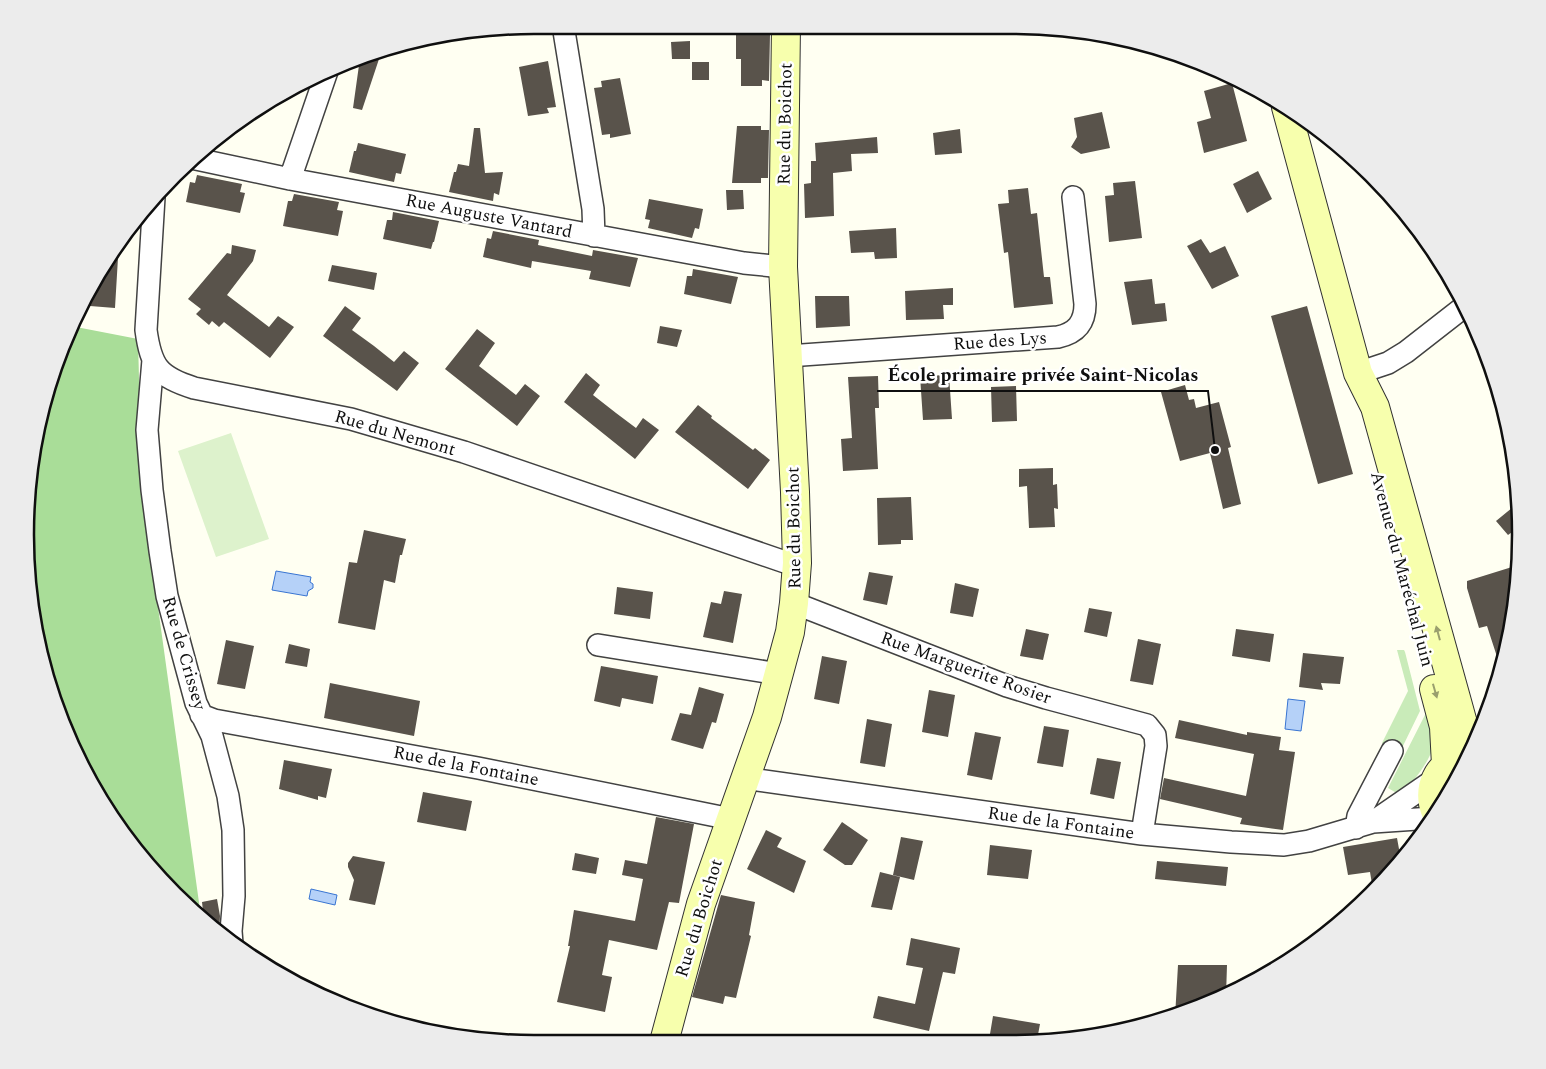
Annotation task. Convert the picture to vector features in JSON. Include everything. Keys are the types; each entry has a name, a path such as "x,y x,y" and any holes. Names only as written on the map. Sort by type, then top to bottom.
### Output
{"main road":[{"name":"Rue du Boichot","path":"666,1035 701,904 747,776 779,674 790,632 794,603 797,563 783,266 786,34"},
{"name":"Avenue du Maréchal Juin","path":"1288,117 1358,373 1376,407 1461,716 1470,736"},
{"name":"Avenue du Maréchal Juin","path":"1358,373 1359,410 1439,704 1445,737 1450,767 1432,800 1433,804"}],"street":[{"path":"564,34 593,209 594,236"},
{"path":"290,179 324,80"},
{"name":"Rue Auguste Vantard","path":"202,160 290,179 594,236 744,263 783,266"},
{"name":"Rue des Lys","path":"788,356 1058,337 1071,333 1078,328 1083,319 1085,304 1073,197"},
{"name":"Rue du Nemont","path":"153,210 146,330 148,346 153,360 161,372 173,381 194,388 351,419 464,452 785,562 797,563"},
{"path":"1358,373 1388,363 1406,352 1460,310"},
{"name":"Rue de Crissey","path":"153,360 147,430 160,551 167,596 196,703 212,736 228,796 233,839 234,896 231,933"},
{"name":"Rue Marguerite Rosier","path":"794,603 1007,686 1147,724 1155,735 1156,746 1142,834"},
{"path":"598,645 779,674"},
{"name":"Rue de la Fontaine","path":"201,715 214,720 478,768 731,819"},
{"path":"1365,825 1358,816 1392,751"},
{"name":"Rue de la Fontaine","path":"1365,825 1450,767"},
{"name":"Rue de la Fontaine","path":"747,776 758,780 1142,834 1231,842 1284,845 1309,841 1365,825 1424,819"}],"green space":[{"path":"79,327 138,339 141,459 152,564 200,907 158,865 118,813 85,756 60,695 51,664 38,600 35,567 35,502 43,437 64,365"},
{"path":"231,433 269,539 216,557 178,451"},
{"path":"1397,650 1404,650 1405,652 1420,711 1400,752 1382,743 1408,691"},
{"path":"1428,709 1433,736 1432,751 1420,772 1400,795 1388,788"}],"water":[{"path":"276,571 311,577 310,582 313,584 313,588 308,591 307,596 272,590"},
{"path":"1288,699 1305,701 1301,731 1285,729"},
{"path":"311,889 337,895 335,905 309,899"}],"building":[{"path":"736,34 770,35 769,81 762,80 762,86 741,86 741,59 736,59"},
{"path":"690,41 690,59 672,59 671,42"},
{"path":"379,58 362,110 353,108 359,66"},
{"path":"548,61 556,107 547,108 549,113 528,116 519,67"},
{"path":"692,62 709,62 709,80 692,80"},
{"path":"620,78 631,134 610,138 610,134 602,135 594,88 602,87 601,81"},
{"path":"1230,84 1232,85 1247,141 1204,153 1197,122 1211,118 1204,91"},
{"path":"1102,112 1110,148 1081,154 1071,147 1077,137 1074,118"},
{"path":"737,126 761,126 761,130 769,130 768,178 761,178 761,183 732,183"},
{"path":"474,128 480,128 485,173 503,172 499,195 494,193 493,201 449,192 458,164 469,166"},
{"path":"960,129 962,153 935,155 933,133"},
{"path":"877,137 878,153 851,154 852,171 833,173 834,216 805,218 804,184 811,183 811,161 816,161 815,143"},
{"path":"358,143 406,154 401,174 396,173 394,182 349,172"},
{"path":"1258,171 1272,199 1247,213 1233,184"},
{"path":"197,175 242,184 240,192 245,193 240,213 186,202 190,182 195,183"},
{"path":"1135,181 1142,238 1109,242 1105,196 1114,195 1113,183"},
{"path":"1028,188 1031,214 1037,213 1044,277 1050,277 1053,304 1014,308 1008,252 1004,253 998,204 1009,203 1008,190"},
{"path":"726,190 743,190 744,209 727,210"},
{"path":"294,194 339,202 337,210 343,211 338,236 283,226 288,201 292,201"},
{"path":"649,199 703,209 699,229 695,228 692,238 648,228 650,220 645,219"},
{"path":"393,212 439,221 431,249 383,239 387,220 392,220"},
{"path":"896,228 897,258 875,259 874,252 851,253 849,231"},
{"path":"493,231 539,240 538,245 592,256 593,250 638,258 630,287 589,279 591,271 532,261 531,268 483,257 487,238 491,239"},
{"path":"1201,239 1210,253 1225,246 1239,276 1212,289 1187,246"},
{"path":"232,245 256,250 253,261 227,295 269,327 278,316 294,327 270,358 224,322 219,327 212,321 209,325 196,314 201,309 188,299 227,253 231,254"},
{"path":"118,256 115,308 90,306 101,284"},
{"path":"332,265 377,273 374,290 328,281"},
{"path":"693,269 738,277 731,304 684,294 687,276 692,276"},
{"path":"1152,279 1155,304 1165,303 1167,321 1132,325 1124,282"},
{"path":"953,288 953,305 943,305 944,319 906,320 905,291"},
{"path":"815,296 849,296 850,326 816,328"},
{"path":"345,306 361,318 352,330 394,362 404,351 419,363 397,391 323,336"},
{"path":"1307,306 1353,474 1318,484 1271,316"},
{"path":"660,326 682,330 677,347 657,343"},
{"path":"477,329 495,343 479,366 516,395 525,384 540,396 517,426 445,369"},
{"path":"586,373 600,385 593,395 616,413 636,428 643,418 659,430 635,459 564,402"},
{"path":"949,375 952,419 923,420 920,376"},
{"path":"878,376 879,408 875,408 878,469 843,471 841,439 852,438 848,377"},
{"path":"1185,385 1189,400 1194,399 1196,408 1219,402 1231,447 1228,448 1241,504 1223,509 1210,453 1180,461 1161,392"},
{"path":"1016,386 1017,421 992,422 991,387"},
{"path":"698,405 712,416 711,418 753,450 755,448 770,460 748,489 675,432"},
{"path":"1053,468 1053,485 1057,484 1058,509 1054,508 1055,527 1029,528 1027,486 1019,487 1019,469"},
{"path":"911,497 913,540 901,540 901,544 878,545 877,498"},
{"path":"1511,509 1512,532 1508,535 1496,521"},
{"path":"364,530 406,539 402,555 400,555 395,583 384,580 375,630 338,623 349,562 357,563"},
{"path":"1511,567 1503,632 1497,656 1487,626 1479,628 1467,588 1467,581"},
{"path":"869,572 893,576 887,605 863,600"},
{"path":"955,583 979,589 973,617 950,613"},
{"path":"617,587 653,592 650,619 614,614"},
{"path":"724,591 742,594 733,643 703,637 711,602 721,604"},
{"path":"1089,608 1112,612 1107,637 1084,632"},
{"path":"1026,629 1049,634 1043,660 1020,656"},
{"path":"1236,629 1274,634 1270,662 1232,656"},
{"path":"1138,639 1161,644 1153,685 1130,681"},
{"path":"226,640 254,646 245,689 217,684"},
{"path":"289,644 310,649 307,667 285,663"},
{"path":"1303,653 1344,657 1340,684 1321,683 1323,690 1299,687"},
{"path":"822,656 847,661 839,704 814,699"},
{"path":"601,666 658,676 653,704 622,698 620,707 594,701"},
{"path":"330,683 420,701 414,736 324,718"},
{"path":"699,687 724,694 716,723 712,722 703,749 671,740 680,713 691,715"},
{"path":"929,690 955,695 948,737 922,732"},
{"path":"867,719 892,724 885,767 860,763"},
{"path":"1179,720 1247,735 1247,732 1281,737 1279,750 1295,752 1283,830 1240,824 1242,818 1160,799 1164,778 1246,796 1254,754 1175,738"},
{"path":"1044,726 1069,730 1063,767 1037,763"},
{"path":"975,732 1001,737 992,780 967,775"},
{"path":"1097,758 1121,762 1114,799 1090,794"},
{"path":"284,760 332,769 326,798 318,796 318,800 279,789"},
{"path":"423,792 472,801 466,831 417,822"},
{"path":"656,817 694,824 679,903 669,902 657,950 609,940 602,975 612,977 605,1012 557,1002 570,946 568,946 574,910 635,921 643,879 622,875 625,860 647,864"},
{"path":"842,822 868,840 852,865 845,865 823,850"},
{"path":"766,830 782,838 777,847 806,861 794,893 747,869"},
{"path":"901,837 923,841 914,880 893,875"},
{"path":"1397,838 1399,851 1372,883 1370,872 1348,875 1343,847"},
{"path":"990,845 1032,850 1028,879 987,875"},
{"path":"575,853 599,858 596,874 572,870"},
{"path":"353,856 385,862 375,905 349,900 354,880 348,863"},
{"path":"1157,861 1228,867 1226,886 1155,879"},
{"path":"880,872 900,877 892,910 871,907"},
{"path":"721,895 755,902 749,935 751,936 736,998 725,996 723,1004 692,997"},
{"path":"217,899 220,924 203,910 202,902"},
{"path":"911,938 960,948 955,974 943,972 929,1031 873,1018 878,996 915,1004 923,968 906,965"},
{"path":"1178,965 1227,965 1226,987 1176,1008"},
{"path":"993,1016 1040,1024 1038,1034 990,1035"}],"place":[{"name":"École primaire privée Saint-Nicolas","path":"1215,450"}]}
